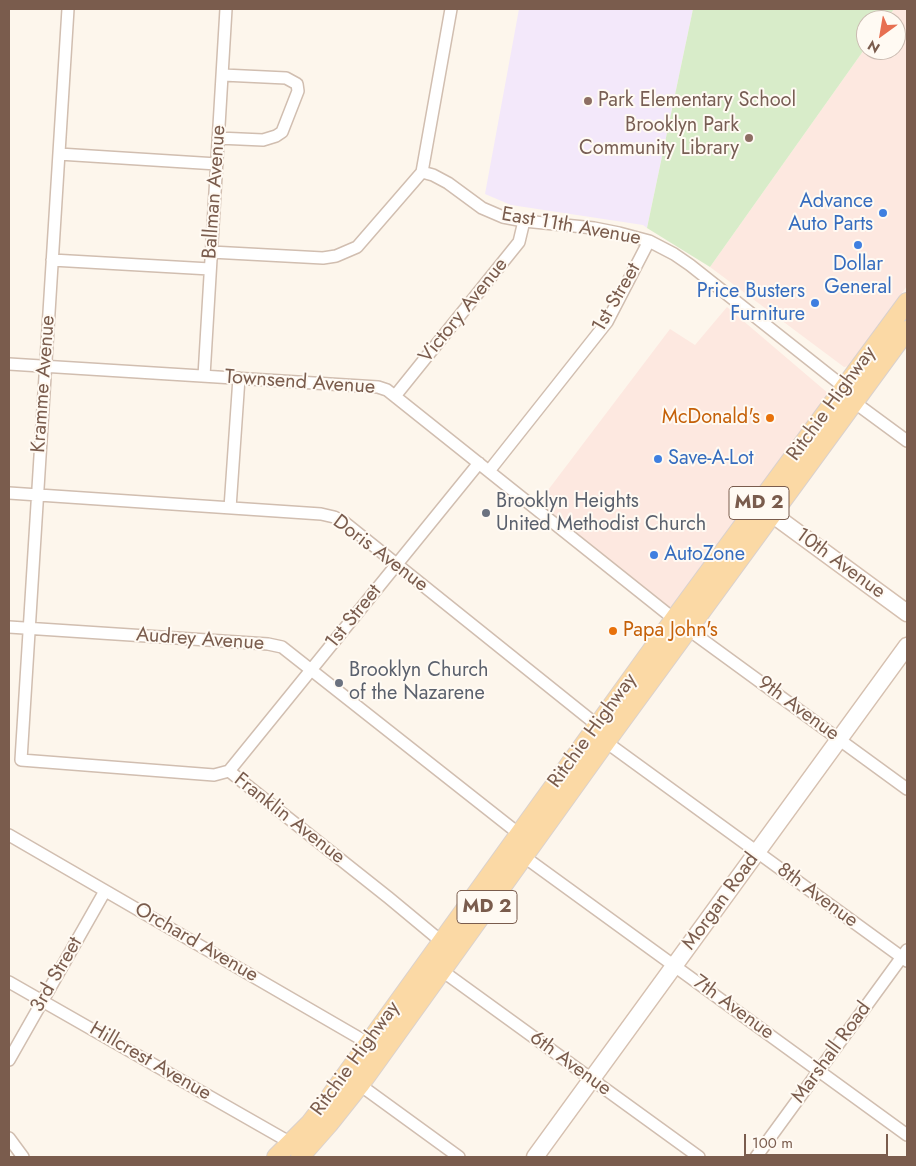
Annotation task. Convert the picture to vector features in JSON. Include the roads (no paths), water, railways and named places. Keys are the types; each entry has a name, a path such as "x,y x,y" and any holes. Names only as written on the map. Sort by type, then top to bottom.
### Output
{"main road":[{"name":"Ritchie Highway","path":"295,1150 326,1102 376,1048 441,970 597,725 772,514 907,302"},
{"name":"Ritchie Highway","path":"276,1157 295,1150 330,1124 360,1085 376,1048 442,942 606,742 681,624 849,395 907,330"}],"street":[{"name":"Kramme Avenue","path":"21,760 68,9"},
{"name":"Ballman Avenue","path":"204,376 226,9"},
{"path":"211,252 323,258 346,253 357,247 422,172 451,9"},
{"path":"218,138 263,140 276,136 282,132 298,91 297,84 286,78 222,74"},
{"path":"59,154 217,164"},
{"name":"East 11th Avenue","path":"422,172 433,175 448,183 482,208 491,212 524,221 619,232 649,241 690,265 907,441"},
{"name":"Victory Avenue","path":"396,396 519,242 524,221"},
{"name":"1st Street","path":"488,471 606,322 649,241"},
{"path":"52,260 210,269"},
{"name":"Townsend Avenue","path":"9,364 378,387 387,390 681,624"},
{"path":"230,508 239,378"},
{"name":"1st Street","path":"229,772 478,463"},
{"name":"Doris Avenue","path":"9,493 334,516 344,522 597,725 606,742"},
{"name":"10th Avenue","path":"772,514 907,613"},
{"name":"9th Avenue","path":"681,624 907,789"},
{"name":"Audrey Avenue","path":"9,627 268,644 282,648 312,670 521,845"},
{"name":"Morgan Road","path":"535,1157 907,646"},
{"name":"8th Avenue","path":"606,742 757,852 905,956"},
{"name":"Franklin Avenue","path":"21,760 214,774 229,772 442,942"},
{"name":"Orchard Avenue","path":"9,835 376,1048"},
{"name":"7th Avenue","path":"521,845 674,966 907,1135"},
{"name":"3rd Street","path":"9,1060 105,891"},
{"name":"Marshall Road","path":"756,1157 905,956"},
{"name":"6th Avenue","path":"441,970 699,1157"},
{"name":"Hillcrest Avenue","path":"9,982 295,1150"},
{"path":"360,1085 459,1157"},
{"path":"9,1138 23,1157"}],"place":[{"name":"Park Elementary School","path":"588,101"},
{"name":"Brooklyn Park Community Library","path":"749,138"},
{"name":"Advance Auto Parts","path":"883,213"},
{"name":"Dollar General","path":"858,245"},
{"name":"Price Busters Furniture","path":"815,303"},
{"name":"McDonald's","path":"770,418"},
{"name":"Save-A-Lot","path":"658,459"},
{"name":"Brooklyn Heights United Methodist Church","path":"486,513"},
{"name":"AutoZone","path":"654,555"},
{"name":"Papa John's","path":"613,631"},
{"name":"Brooklyn Church of the Nazarene","path":"339,683"}]}
